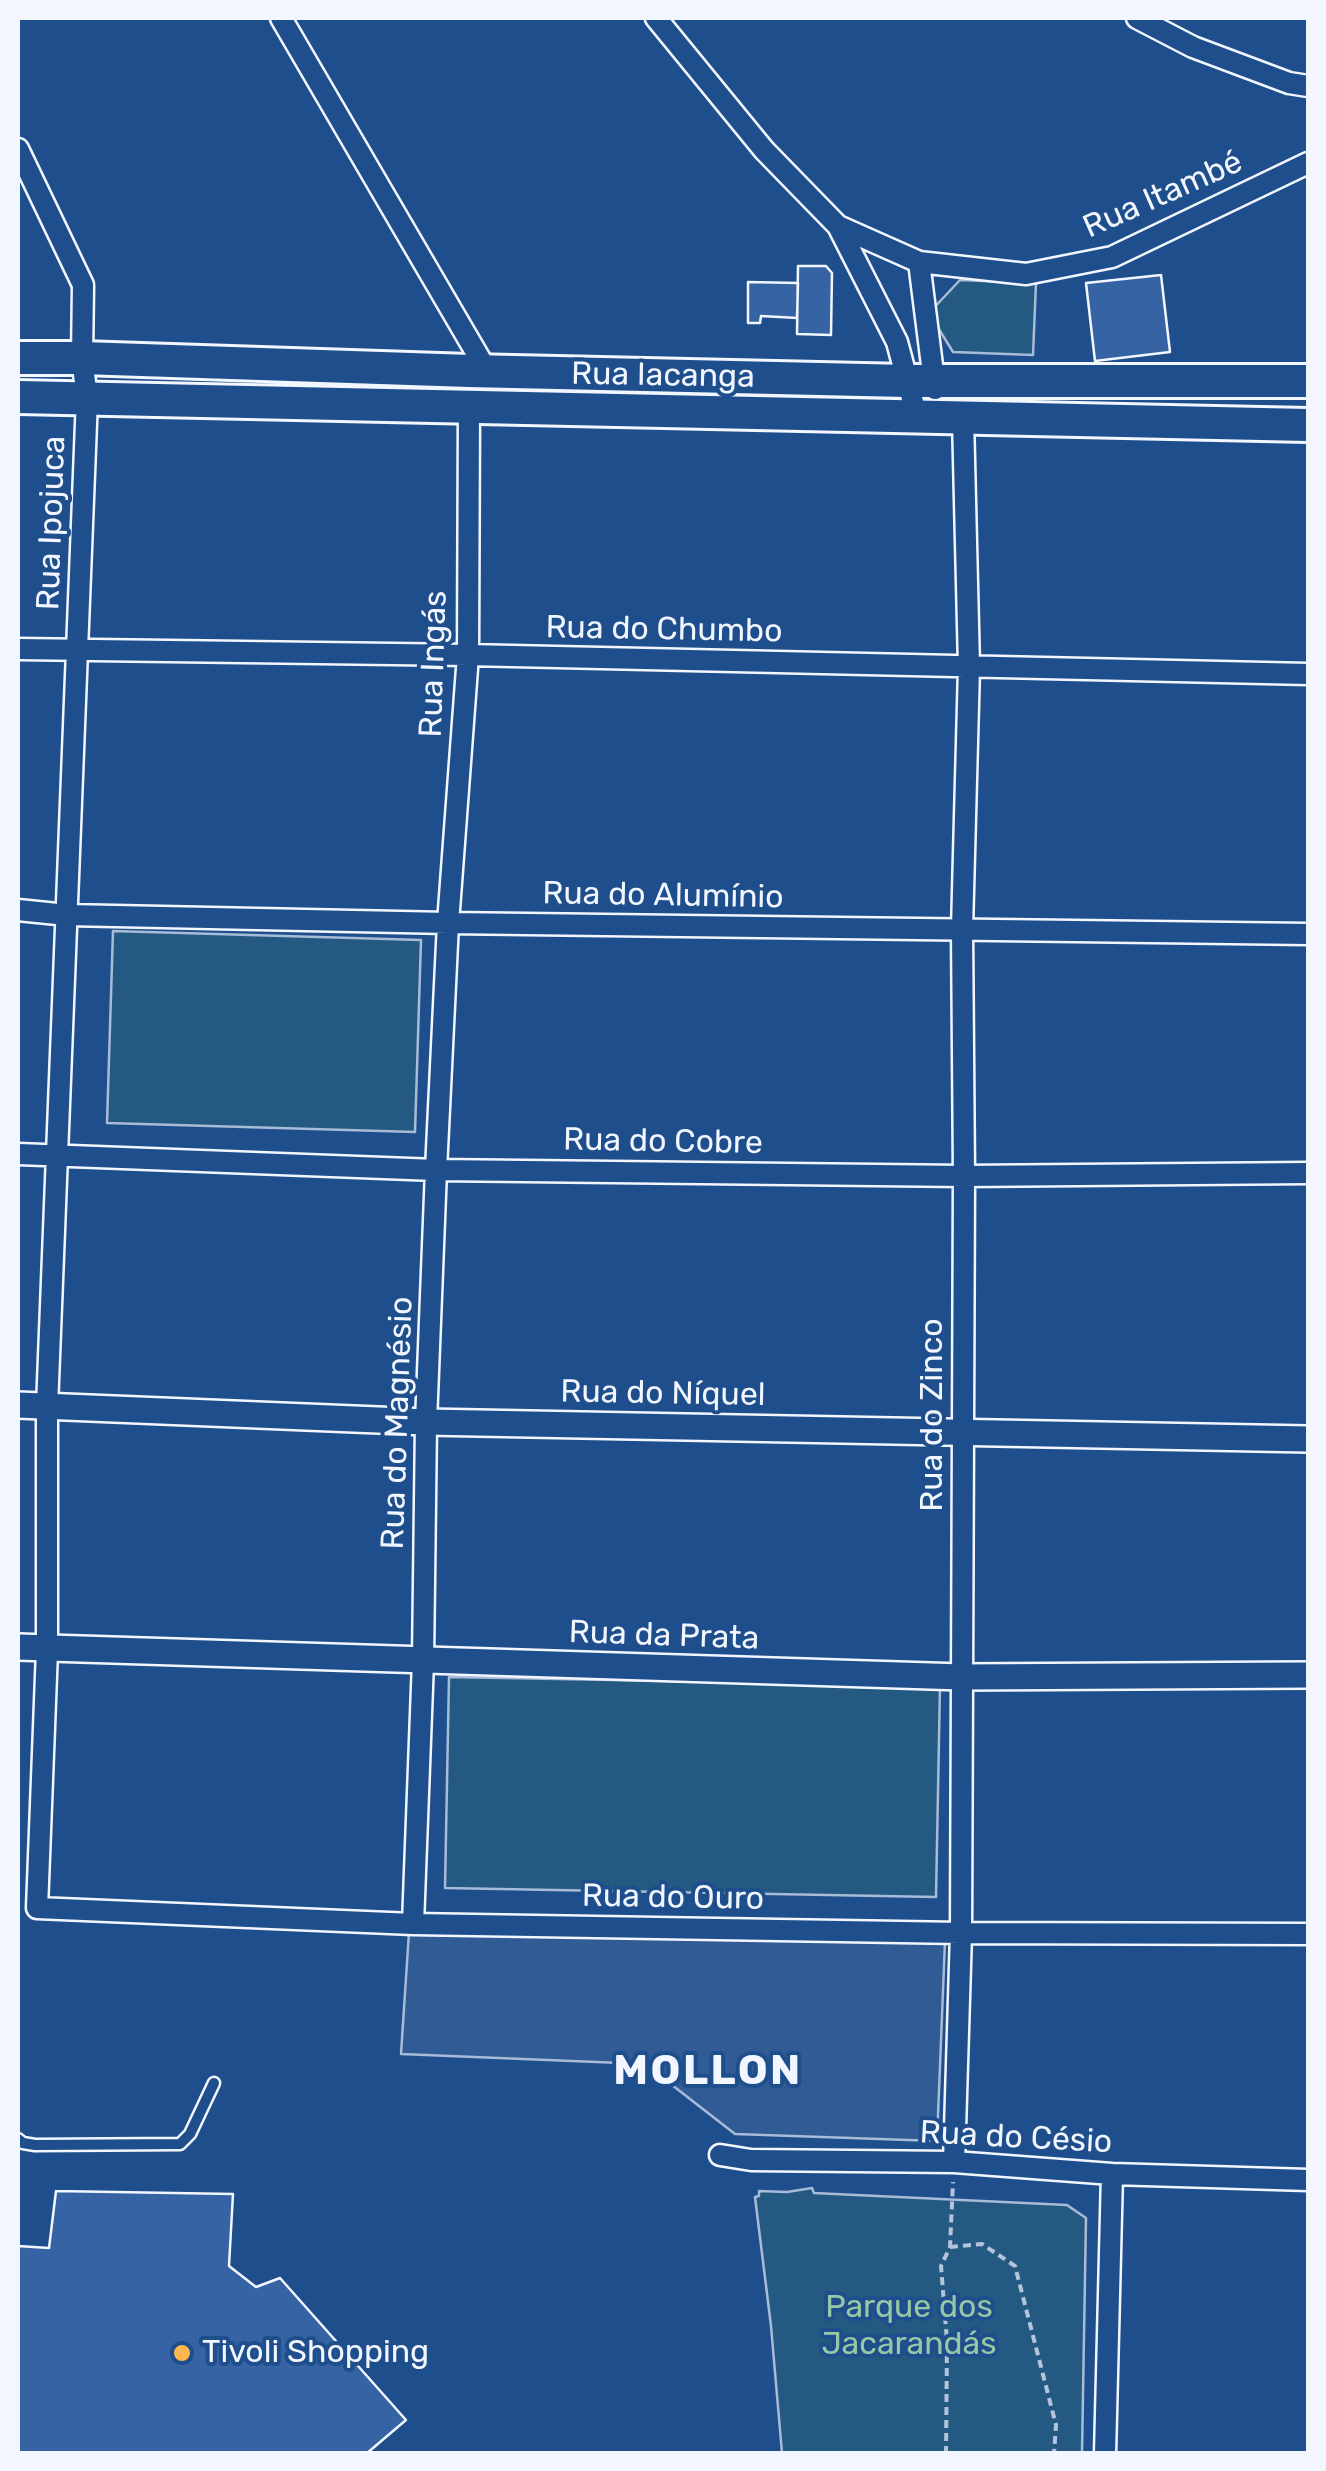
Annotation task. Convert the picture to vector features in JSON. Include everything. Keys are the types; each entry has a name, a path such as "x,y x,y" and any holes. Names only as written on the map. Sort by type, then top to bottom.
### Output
{"main road":[{"name":"Rua Iacanga","path":"18,358 920,381 1308,381"},
{"path":"185,362 186,400"},
{"path":"469,406 478,371"},
{"path":"535,409 536,373"},
{"path":"940,418 981,380"},
{"name":"Rua Iacanga","path":"18,397 1308,425"}],"street":[{"path":"281,18 478,371"},
{"path":"656,18 764,150 838,226 920,381"},
{"path":"1137,18 1193,47 1289,84 1308,86"},
{"name":"Rua Ipojuca","path":"18,149 83,286 82,358 87,398 47,1407 47,1650 37,1908"},
{"name":"Rua Itambé","path":"838,226 919,262 1026,274 1112,257 1308,162"},
{"path":"919,262 920,381"},
{"name":"Rua do Zinco","path":"920,381 940,418 969,668 962,929 961,1933 954,2162"},
{"name":"Rua Ingás","path":"448,923 468,655 469,406"},
{"name":"Rua do Chumbo","path":"18,648 1308,674"},
{"name":"Rua do Alumínio","path":"18,910 67,915 448,923 1308,934"},
{"name":"Rua do Magnésio","path":"413,1924 426,1422 448,923"},
{"name":"Rua do Cobre","path":"18,1154 436,1170 964,1176 1308,1174"},
{"name":"Rua do Níquel","path":"18,1404 426,1422 1308,1438"},
{"name":"Rua da Prata","path":"18,1647 962,1677 1308,1674"},
{"name":"Rua do Ouro","path":"37,1908 413,1924 1308,1934"},
{"name":"Rua do Césio","path":"720,2154 751,2160 954,2162 1112,2174 1308,2180"},
{"path":"1105,2454 1112,2174"}],"lane":[{"path":"18,2139 36,2146 180,2144 190,2134 214,2083"}],"path":[{"path":"946,2454 947,2340 941,2266 950,2248 954,2162"},
{"path":"950,2248 982,2244 1015,2266 1056,2425 1054,2454"}],"green space":[{"path":"960,280 1036,283 1033,355 953,352 929,313"},
{"path":"113,931 421,940 415,1132 107,1123"},
{"path":"449,1677 940,1686 936,1897 445,1888"},
{"name":"Parque dos Jacarandás","path":"812,2188 814,2193 1067,2205 1086,2218 1082,2453 782,2453 755,2197 759,2191"}],"shaded area":[{"path":"409,1932 945,1941 937,2141 735,2134 645,2064 401,2054"}],"building":[{"path":"798,266 826,266 832,273 831,335 797,334"},
{"path":"1161,275 1170,352 1095,361 1086,283"},
{"path":"748,282 798,283 797,318 761,316 760,323 748,323"},
{"name":"Tivoli Shopping","path":"56,2191 233,2194 229,2266 256,2287 280,2278 406,2420 366,2454 18,2454 18,2246 49,2248"}],"place":[{"name":"Tivoli Shopping","path":"182,2353"}],"district":[{"name":"MOLLON","path":"708,2072"}]}
